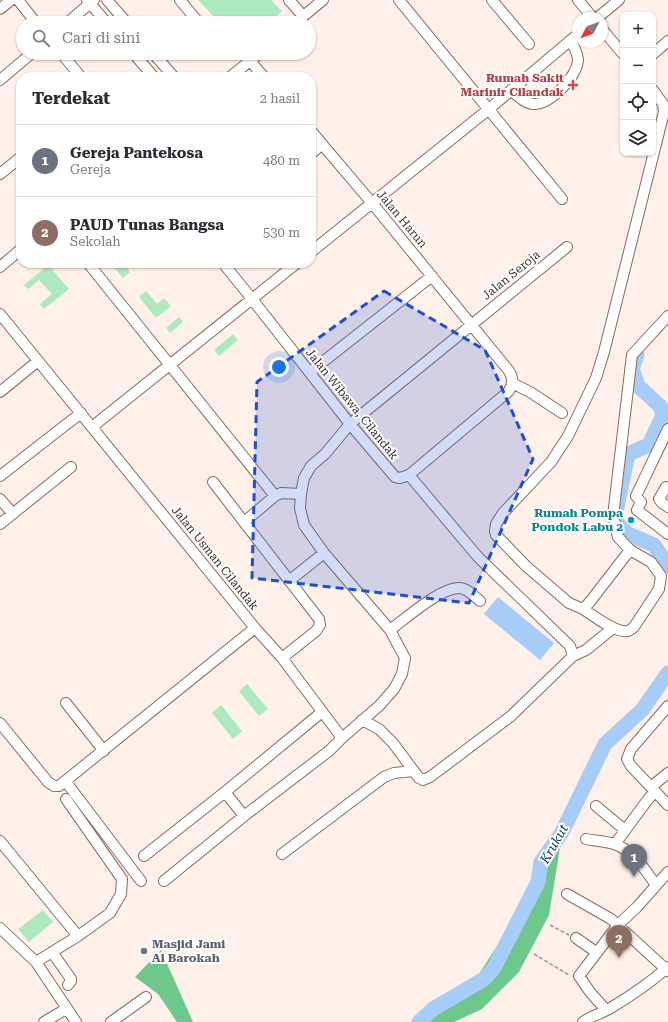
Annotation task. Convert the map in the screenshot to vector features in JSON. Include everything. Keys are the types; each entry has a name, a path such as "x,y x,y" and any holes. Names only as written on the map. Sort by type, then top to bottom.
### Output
{"street":[{"path":"0,9 10,0"},
{"path":"18,0 31,16"},
{"path":"108,0 121,16"},
{"path":"180,0 193,16"},
{"path":"289,0 297,16"},
{"path":"304,16 323,0"},
{"path":"399,0 562,199"},
{"path":"492,0 529,44"},
{"path":"578,0 588,12"},
{"path":"604,12 619,0"},
{"path":"75,16 91,1 102,16"},
{"path":"608,36 620,50"},
{"path":"316,248 572,40"},
{"path":"656,51 668,41"},
{"path":"511,90 524,101 533,104 543,102 559,91 570,79 578,61 576,48"},
{"path":"0,80 24,60"},
{"path":"67,60 77,72"},
{"path":"139,60 150,72"},
{"path":"159,60 170,72"},
{"path":"236,72 250,61 260,72"},
{"path":"656,94 663,104 664,112 606,345 596,378 564,443 550,462 503,513 496,524 495,531 496,535 526,566 569,604 583,609 620,631 628,631 634,627 659,589 661,576 651,562 630,550 618,537 613,516 632,355 668,316"},
{"name":"Jalan Harun","path":"316,137 472,324"},
{"path":"316,149 322,144"},
{"path":"0,174 16,161"},
{"name":"Jalan Seroja","path":"164,880 329,751 378,706 394,689 402,674 405,658 390,630 324,552 304,525 300,508 301,494 304,478 311,466 324,454 350,424 567,247"},
{"path":"0,267 16,253"},
{"path":"92,268 275,496"},
{"name":"Jalan Wibawa, Cilandak","path":"226,268 350,424 395,477 400,478 409,475"},
{"path":"92,426 291,268"},
{"path":"310,372 432,276"},
{"name":"Jalan Usman Cilandak","path":"0,314 255,628 66,782"},
{"path":"472,324 509,371 512,378 512,384 509,390 409,475 478,557 570,646 573,656"},
{"path":"0,392 38,361"},
{"path":"512,384 530,392 562,413"},
{"path":"0,476 81,413"},
{"path":"668,429 636,496 641,502 637,510 668,534"},
{"path":"0,524 71,467"},
{"path":"213,482 319,620 320,625 316,631 282,658"},
{"path":"666,487 659,499 668,507"},
{"path":"244,522 275,496 281,493 301,494"},
{"path":"0,499 13,514"},
{"path":"583,609 630,550"},
{"path":"289,581 324,552"},
{"path":"390,630 436,596 458,588 466,589 480,601"},
{"path":"255,628 282,658 342,738"},
{"path":"362,720 379,729 393,743 419,778 423,780 430,777 511,716 573,656 586,650 613,628"},
{"path":"66,703 104,751"},
{"path":"668,706 631,749 627,757 628,762 668,805"},
{"path":"144,856 322,712"},
{"path":"0,723 48,782 54,786 59,786 66,782 141,881"},
{"path":"282,854 384,777 394,773 414,771"},
{"path":"615,844 649,798 653,790 668,773"},
{"path":"225,792 244,816"},
{"path":"36,962 78,936 110,913 121,894 122,879 66,799"},
{"path":"596,806 625,830"},
{"path":"586,839 615,844 627,851 656,885"},
{"path":"0,841 78,936"},
{"path":"606,1010 590,992 579,976 618,925 668,872"},
{"path":"567,894 607,916 667,969 643,987 589,1020"},
{"path":"1,931 36,962 76,1022"},
{"path":"576,938 596,952"},
{"path":"52,952 72,981 68,985"},
{"path":"111,1022 146,998"},
{"path":"44,1022 66,1009"}],"path":[{"path":"550,925 576,938"},
{"path":"534,954 568,975"}],"highlighted area":[{"path":"384,291 485,350 533,459 469,603 252,578 257,382"}],"green space":[{"path":"198,0 271,0 282,11 277,16 213,16"},
{"path":"44,268 51,268 69,289 44,309 40,304 52,294 39,280 28,289 24,285"},
{"path":"114,268 127,268 130,272 123,278"},
{"path":"146,291 157,304 164,298 171,306 156,318 139,297"},
{"path":"179,317 183,322 170,333 166,328"},
{"path":"233,334 238,340 219,356 214,350"},
{"path":"247,684 268,709 259,716 239,691"},
{"path":"221,705 242,731 233,739 212,713"},
{"path":"560,848 549,915 519,972 482,1009 454,1022 411,1022 447,993 479,974"},
{"path":"43,910 53,922 29,942 18,929"},
{"path":"161,950 193,1022 177,1022 158,994 135,977"}],"water":[{"path":"498,597 554,643 540,660 484,614"}],"waterway":[{"name":"Krukut","path":"637,355 632,368 638,386 660,406 663,415 649,445 628,454 615,517 617,523 628,534 654,545 668,566"},
{"name":"Krukut","path":"419,1022 433,1009 484,979 494,968 538,882 541,862 562,832 605,744 642,710 668,673"}],"place":[{"name":"Rumah Sakit Marinir Cilandak","path":"573,85"},
{"name":"Rumah Pompa Pondok Labu 2","path":"631,520"},
{"name":"Gereja Pantekosa","path":"634,877"},
{"name":"Masjid Jami Al Barokah","path":"144,951"},
{"name":"PAUD Tunas Bangsa","path":"619,958"}]}
